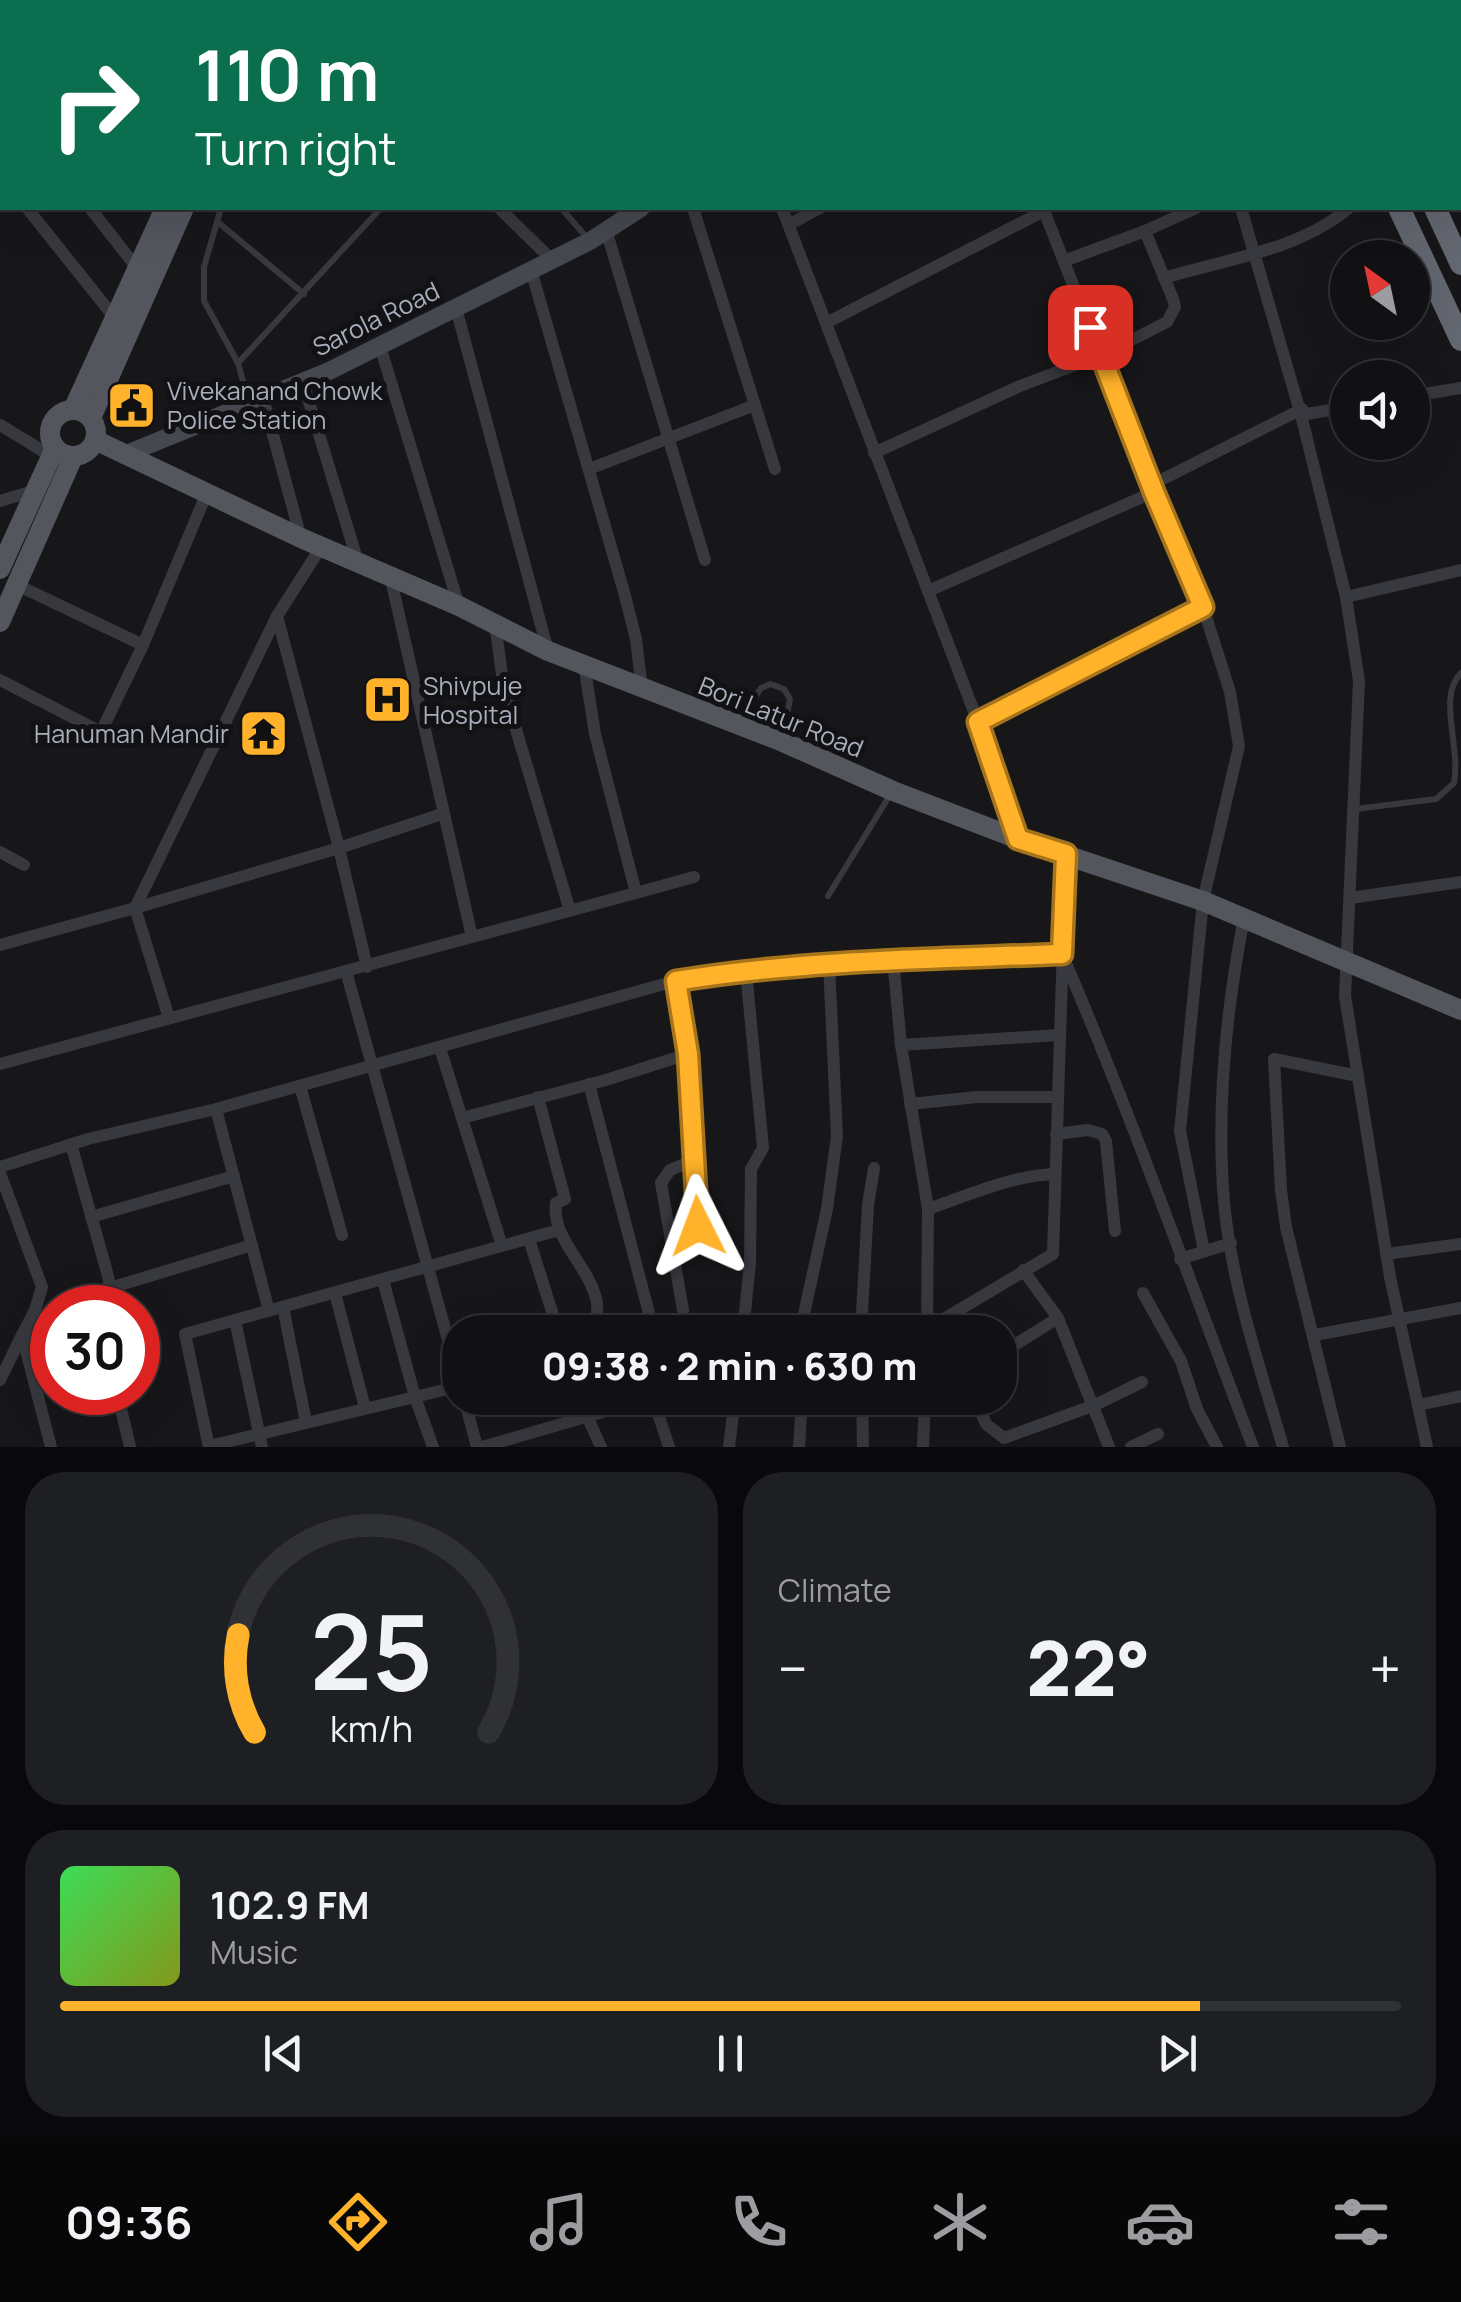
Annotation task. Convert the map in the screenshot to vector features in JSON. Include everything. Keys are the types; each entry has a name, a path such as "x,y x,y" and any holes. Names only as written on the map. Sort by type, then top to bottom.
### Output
{"highway":[{"path":"1401,210 1461,340"},
{"path":"1436,210 1461,264"}],"main road":[{"path":"82,414 114,317 163,210"},
{"path":"82,414 183,210"},
{"name":"Sarola Road","path":"124,455 304,382 380,346 590,241 638,210"},
{"path":"0,570 36,490 60,454 90,449 96,440 96,429 82,414 60,414 52,423 50,436 60,454 17,585 0,622"},
{"name":"Bori Latur Road","path":"96,440 206,495 459,606 548,650 1018,839 1204,901 1461,1010"}],"street":[{"path":"30,210 114,317"},
{"path":"92,210 137,268"},
{"path":"501,210 552,260"},
{"path":"694,210 775,468"},
{"path":"783,210 978,722 1018,839"},
{"path":"790,224 816,210"},
{"path":"826,323 1041,210"},
{"path":"1043,210 1203,607 1230,692 1239,746 1204,901 1180,1131 1204,1251"},
{"path":"1064,261 1192,210"},
{"path":"1243,210 1302,412 1346,598 1360,681 1346,996 1386,1254 1427,1447"},
{"path":"1164,278 1256,255 1326,224 1347,210"},
{"path":"606,230 705,560"},
{"path":"874,452 1020,386 1102,355 1168,322 1174,307 1145,231"},
{"path":"531,270 636,639 642,689"},
{"path":"456,308 548,650"},
{"path":"380,346 459,606"},
{"path":"304,382 358,562"},
{"path":"1430,393 1461,388"},
{"path":"169,1018 135,908 311,543 256,401"},
{"path":"589,468 756,405"},
{"path":"928,591 1152,488 1302,412 1330,409"},
{"path":"0,425 60,454"},
{"path":"0,501 36,490"},
{"path":"0,680 101,732 143,645 206,495"},
{"path":"1346,598 1461,570"},
{"path":"390,575 472,938"},
{"path":"17,585 143,645"},
{"path":"978,722 1203,607"},
{"path":"277,616 367,967"},
{"path":"495,623 504,689 570,910"},
{"path":"584,664 595,734 636,893"},
{"path":"0,946 339,848 442,814"},
{"path":"0,852 24,865"},
{"path":"960,1315 1023,1270 1053,1254 1066,854"},
{"path":"0,1064 694,876"},
{"path":"1350,898 1461,882"},
{"path":"1244,918 1224,1048 1224,1202 1237,1281 1283,1447"},
{"path":"0,1380 35,1310 42,1287 0,1170 71,1144 216,1109 676,981 746,970 893,959 1062,954"},
{"path":"1062,954 1146,1156 1180,1259 1253,1447"},
{"path":"893,959 901,1045 928,1209 924,1315"},
{"path":"804,1315 838,1136 828,964"},
{"path":"745,1315 750,1264 751,1169 763,1148 746,970"},
{"path":"346,971 442,1318"},
{"path":"676,981 688,1054 698,1226"},
{"path":"901,1045 1059,1035"},
{"path":"440,1048 502,1246"},
{"path":"462,1118 688,1054"},
{"path":"1340,1447 1283,1208 1274,1060 1358,1076"},
{"path":"589,1084 649,1315"},
{"path":"300,1086 342,1236"},
{"path":"538,1097 565,1199 556,1202 554,1221 586,1273 597,1302 596,1315"},
{"path":"910,1104 1057,1097"},
{"path":"216,1109 306,1422"},
{"path":"1056,1134 1088,1130 1102,1134 1106,1141 1115,1232"},
{"path":"71,1144 109,1285"},
{"path":"683,1310 662,1183 670,1170 694,1160"},
{"path":"862,1315 874,1168"},
{"path":"928,1209 1000,1184 1054,1174"},
{"path":"91,1216 234,1176"},
{"path":"442,1389 306,1422 261,1440 209,1446 185,1334 559,1230"},
{"path":"529,1238 553,1315"},
{"path":"1180,1259 1231,1243"},
{"path":"1386,1254 1461,1244"},
{"path":"120,1285 252,1245"},
{"path":"1023,1270 1058,1318 1109,1447"},
{"path":"383,1280 432,1447"},
{"path":"335,1293 365,1408"},
{"path":"1144,1293 1181,1361 1197,1409 1217,1447"},
{"path":"1314,1335 1461,1308"},
{"path":"1017,1343 1058,1318"},
{"path":"235,1320 261,1440"},
{"path":"22,1335 30,1333"},
{"path":"22,1335 51,1447"},
{"path":"982,1415 986,1424 1004,1438 1095,1405 1142,1382"},
{"path":"1418,1404 1461,1396"},
{"path":"122,1415 130,1447"},
{"path":"469,1415 479,1447 591,1415"},
{"path":"658,1415 669,1447"},
{"path":"729,1447 733,1415"},
{"path":"799,1447 801,1415"},
{"path":"862,1415 863,1447"},
{"path":"923,1447 924,1415"},
{"path":"587,1416 600,1447"},
{"path":"1130,1447 1158,1434"}],"lane":[{"path":"221,210 204,267 204,301 256,401"},
{"path":"238,364 379,210"},
{"path":"563,210 590,241"},
{"path":"219,223 304,294"},
{"path":"1354,809 1436,799 1454,783 1458,752 1450,693 1461,672"},
{"path":"736,724 761,688 770,684 784,689 790,698 782,742"},
{"path":"828,896 893,791"}],"place":[{"name":"Vivekanand Chowk Police Station","path":"132,405"},
{"name":"Shivpuje Hospital","path":"388,700"},
{"name":"Hanuman Mandir","path":"264,734"}],"route":[{"path":"698,1226 688,1054 676,981 733,972 882,960 1062,954 1066,854 1018,839 978,722 1203,607 1090,327"}]}
